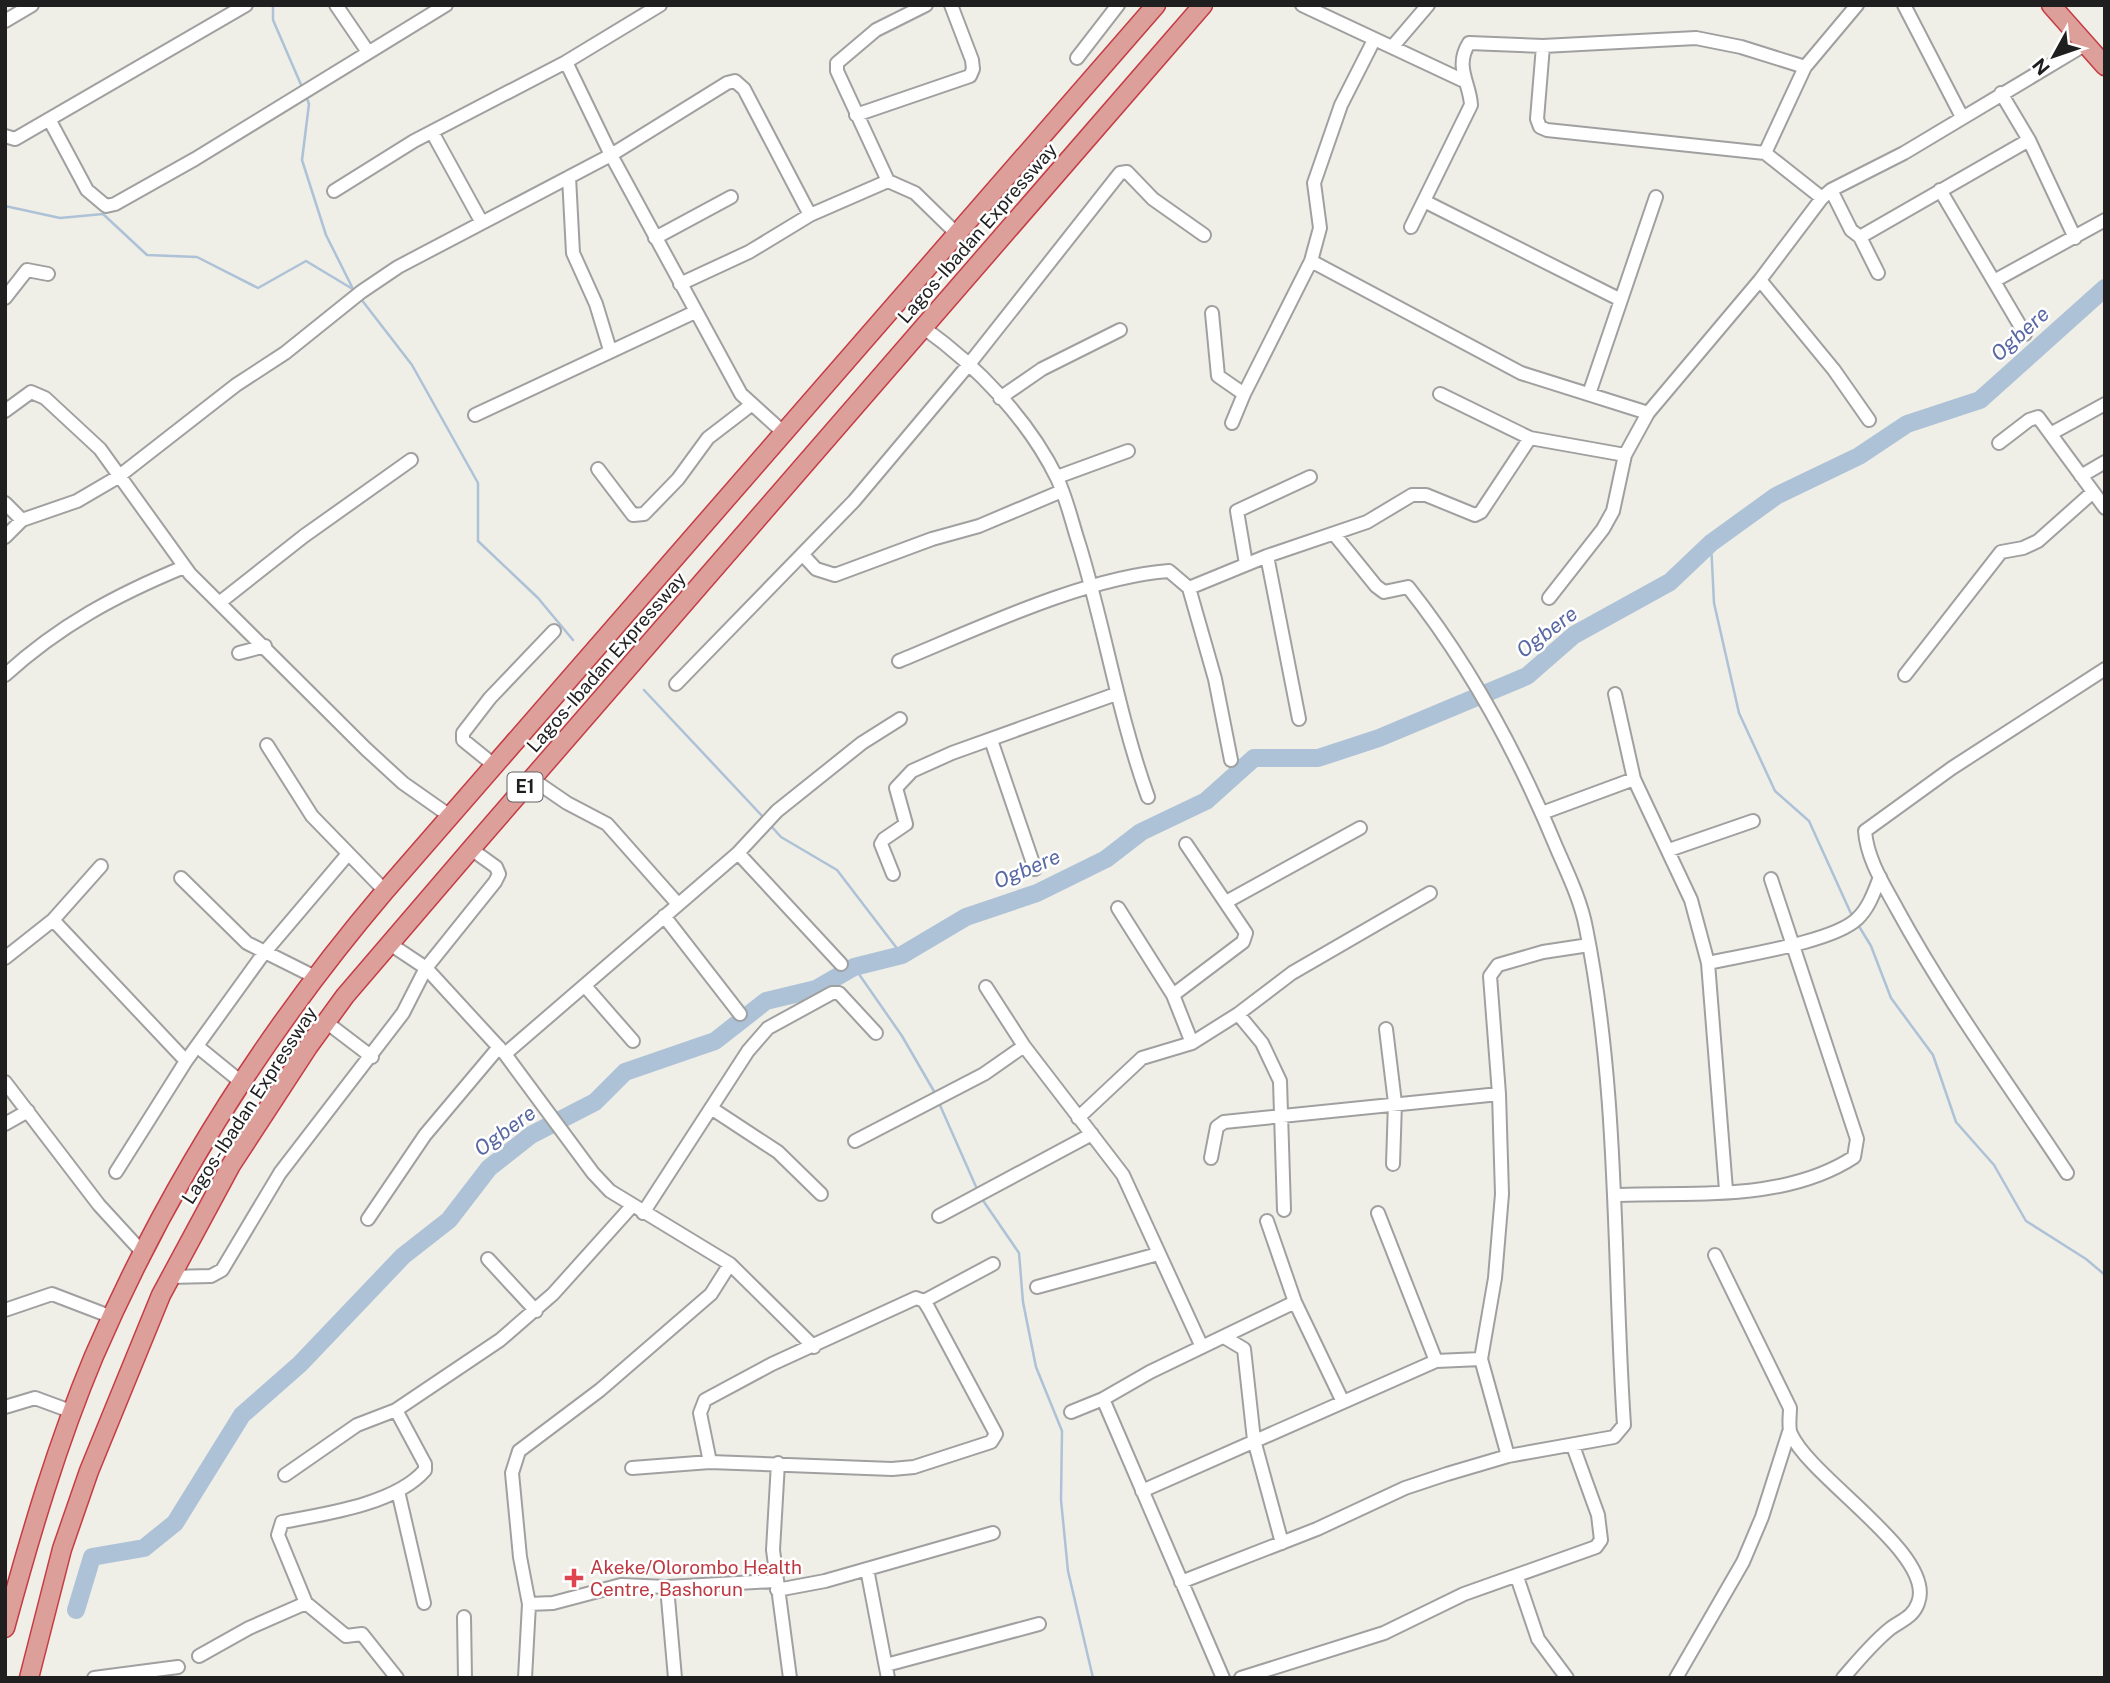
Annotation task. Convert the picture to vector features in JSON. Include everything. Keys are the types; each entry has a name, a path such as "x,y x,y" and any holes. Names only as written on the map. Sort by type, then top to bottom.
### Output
{"highway":[{"name":"Lagos-Ibadan Expressway","path":"5,1628 30,1536 73,1412 112,1317 189,1167 241,1082 315,977 385,891 1156,5"},
{"name":"Lagos-Ibadan Expressway","path":"29,1678 62,1549 89,1471 120,1389 170,1277 231,1165 326,1022 471,849 1203,5"},
{"path":"1184,27 1218,5"},
{"path":"2051,5 2105,66"},
{"path":"2067,5 2105,47"}],"street":[{"path":"5,21 32,5"},
{"path":"5,136 15,139 246,5"},
{"path":"336,5 368,52"},
{"path":"49,120 87,190 106,205 115,204 195,159 446,5"},
{"path":"631,5 640,18"},
{"path":"334,191 432,132 566,62 660,5"},
{"path":"926,5 876,30 842,55 837,63 837,71 888,181 915,194 957,234"},
{"path":"856,115 970,76 973,69 972,60 951,5"},
{"path":"1077,58 1118,5"},
{"path":"1392,46 1428,5"},
{"path":"1765,153 1805,68 1857,5"},
{"path":"1905,5 1962,117"},
{"path":"1308,7 1462,80 1470,95 1471,105 1411,227"},
{"path":"1462,80 1469,43 1543,46 1696,38 1760,52 1805,68"},
{"path":"1233,423 1244,394 1311,261 1320,228 1314,183 1341,105 1374,40"},
{"path":"1549,597 1603,529 1613,511 1625,455 1648,412 1760,280 1827,194 1904,153 2086,44"},
{"path":"1543,46 1537,119 1540,127 1547,130 1765,153 1827,194 1851,230 1860,237 1878,273"},
{"path":"566,62 611,155 741,394 784,433"},
{"path":"5,537 22,520 77,501 118,477 398,267 611,155 727,83 736,81 744,89 810,215"},
{"path":"2001,93 2029,140 2076,238"},
{"path":"432,132 481,221"},
{"path":"1860,237 2029,140"},
{"path":"676,684 854,501 970,363 1120,173 1127,172 1153,199 1204,235"},
{"path":"569,177 573,253 596,304 610,350"},
{"path":"680,284 749,251 810,215 888,181"},
{"path":"1940,190 2025,334"},
{"path":"655,238 731,197"},
{"path":"1590,394 1619,299 1656,197"},
{"path":"1424,201 1619,299"},
{"path":"1994,281 2105,220"},
{"path":"1311,261 1521,373 1648,412"},
{"path":"5,298 27,270 48,274"},
{"path":"1760,280 1834,370 1868,420"},
{"path":"475,415 695,312"},
{"path":"1212,313 1217,376 1244,394"},
{"path":"923,328 970,363 1000,398 1057,477 1093,587 1116,694 1148,797"},
{"path":"1000,398 1042,369 1120,330"},
{"path":"5,411 31,392 46,398 100,449 184,567 376,758 403,783 450,816"},
{"path":"1440,394 1530,438 1625,455"},
{"path":"2052,433 2105,404"},
{"path":"598,469 633,515 644,514 678,480 708,438 751,405"},
{"path":"1999,443 2029,420 2038,417 2105,508"},
{"path":"1189,588 1266,556 1367,522 1418,494 1475,515 1486,504 1530,438"},
{"path":"1057,477 1128,451"},
{"path":"219,603 304,536 411,460"},
{"path":"2081,476 2105,463"},
{"path":"1246,564 1237,511 1310,477"},
{"path":"803,555 816,569 835,575 932,539 978,526 1062,491"},
{"path":"1905,675 2001,552 2023,548 2038,541 2093,492"},
{"path":"5,503 22,520"},
{"path":"1181,1582 1282,1543 1405,1488 1508,1456 1614,1437 1624,1425 1614,1195 1601,1028 1581,910 1542,813 1490,709 1425,607 1408,587 1384,592 1376,586 1334,534"},
{"path":"1266,556 1299,719"},
{"path":"5,675 46,640 104,602 184,567"},
{"path":"899,662 1003,618 1093,587 1169,571 1189,588 1215,679 1231,760"},
{"path":"495,766 470,748 463,740 463,733 490,698 554,631"},
{"path":"239,653 265,646"},
{"path":"2067,1173 1947,993 1880,877 1866,844 1865,831 1875,821 2105,669"},
{"path":"893,874 881,844 905,824 897,792 901,780 912,771 952,753 1116,694"},
{"path":"1615,694 1634,779 1691,900 1708,963 1726,1190"},
{"path":"368,1219 425,1135 502,1051 585,986 677,903 738,853 777,811 862,743 900,719"},
{"path":"991,740 1035,869"},
{"path":"267,745 312,816 385,891"},
{"path":"532,779 567,803 607,824 677,903"},
{"path":"1542,813 1634,779"},
{"path":"1669,850 1753,821"},
{"path":"1226,902 1360,828"},
{"path":"1173,995 1243,942 1246,933 1243,924 1186,844"},
{"path":"170,1277 218,1275 280,1174 372,1057 402,1013 426,968 499,874 496,867 471,849"},
{"path":"738,853 841,964"},
{"path":"116,1172 186,1061 264,953 348,854"},
{"path":"5,958 53,920 102,866"},
{"path":"1708,963 1819,939 1854,921 1867,908 1880,877"},
{"path":"181,878 247,943 315,977"},
{"path":"1614,1195 1770,1190 1840,1166 1854,1157 1857,1148 1794,943 1771,879"},
{"path":"1078,1118 1142,1058 1192,1043 1238,1014 1292,973 1430,893"},
{"path":"1118,908 1173,995 1192,1043"},
{"path":"664,916 740,1014"},
{"path":"53,920 186,1061"},
{"path":"390,944 426,968 502,1051 610,1191 730,1264 814,1347"},
{"path":"1508,1456 1481,1359 1495,1278 1502,1194 1491,971 1498,965 1543,952 1589,945"},
{"path":"585,986 633,1041"},
{"path":"986,987 1024,1046 1136,1196 1158,1255 1202,1346"},
{"path":"285,1475 358,1425 396,1410 500,1340 536,1311 637,1209 711,1108 758,1037 768,1028 832,993 846,998 876,1034"},
{"path":"1238,1014 1262,1043 1280,1081 1284,1210"},
{"path":"326,1022 372,1057"},
{"path":"1386,1029 1395,1103 1393,1164"},
{"path":"855,1141 984,1074 1024,1046"},
{"path":"198,1047 241,1082"},
{"path":"5,1082 99,1205 143,1254"},
{"path":"1211,1158 1217,1127 1224,1122 1499,1094"},
{"path":"711,1108 779,1152 821,1194"},
{"path":"5,1124 28,1111"},
{"path":"939,1216 1092,1134"},
{"path":"1378,1213 1436,1361"},
{"path":"1267,1221 1295,1303 1342,1400"},
{"path":"1037,1287 1158,1255"},
{"path":"1676,1678 1743,1562 1762,1517 1789,1432 1790,1408 1715,1255"},
{"path":"488,1259 536,1311"},
{"path":"525,1678 529,1604 520,1557 512,1473 519,1451 600,1390 701,1302 719,1283 730,1264"},
{"path":"924,1301 993,1264"},
{"path":"5,1310 52,1294 112,1317"},
{"path":"632,1468 710,1462 903,1468 993,1440 996,1434 924,1301 916,1298 772,1364 705,1400 700,1413 710,1462"},
{"path":"1071,1412 1103,1399 1202,1346 1295,1303"},
{"path":"1224,1337 1244,1349 1254,1440 1282,1543"},
{"path":"1142,1491 1342,1400 1436,1361 1481,1359"},
{"path":"5,1408 35,1398 73,1412"},
{"path":"1103,1399 1223,1678"},
{"path":"396,1410 425,1464 425,1470 419,1477 398,1491 329,1513 282,1522 278,1535 306,1603 346,1636 362,1634 397,1678"},
{"path":"1789,1432 1817,1470 1902,1552 1920,1587 1919,1602 1913,1613 1892,1627 1843,1678"},
{"path":"1241,1678 1384,1633 1464,1594 1596,1548 1601,1540 1598,1515 1573,1446"},
{"path":"778,1463 774,1521 776,1585 790,1678"},
{"path":"398,1491 424,1603"},
{"path":"529,1604 563,1601 621,1586 776,1585 867,1569 993,1533"},
{"path":"867,1569 887,1671 1039,1624"},
{"path":"1517,1577 1538,1639 1567,1678"},
{"path":"667,1587 675,1678"},
{"path":"200,1656 248,1628 306,1603"},
{"path":"464,1617 465,1678"},
{"path":"94,1678 178,1667"}],"waterway":[{"path":"273,5 273,20 302,87"},
{"path":"306,96 309,104 302,160 326,235 354,291"},
{"path":"5,206 60,218 103,214 147,255 197,257 258,288 306,261 351,288"},
{"name":"Ogbere","path":"76,1610 92,1557 144,1548 175,1523 242,1415 300,1364 403,1256 449,1220 489,1168 531,1135 595,1102 625,1072 715,1041 766,1001 816,989 854,967 902,955 966,917 1037,893 1106,859 1141,832 1206,801 1254,758 1318,758 1379,738 1527,676 1574,635 1670,582 1711,543 1776,496 1859,456 1907,424 1980,400 2105,288"},
{"path":"361,299 412,365 478,483 478,541 538,598 573,640"},
{"path":"1711,543 1714,603 1739,713 1775,791 1809,821 1853,918"},
{"path":"644,690 764,818"},
{"path":"771,826 781,837 837,870 902,955"},
{"path":"1857,923 1871,946 1891,998 1933,1055 1956,1122 1994,1165 2026,1221 2086,1259 2105,1275"},
{"path":"854,967 902,1036 935,1093"},
{"path":"939,1103 977,1189"},
{"path":"982,1199 1019,1253 1023,1302 1036,1367 1062,1431 1061,1500 1068,1571 1093,1678"}],"place":[{"name":"Akeke/Olorombo Health Centre, Bashorun","path":"574,1578"}]}
